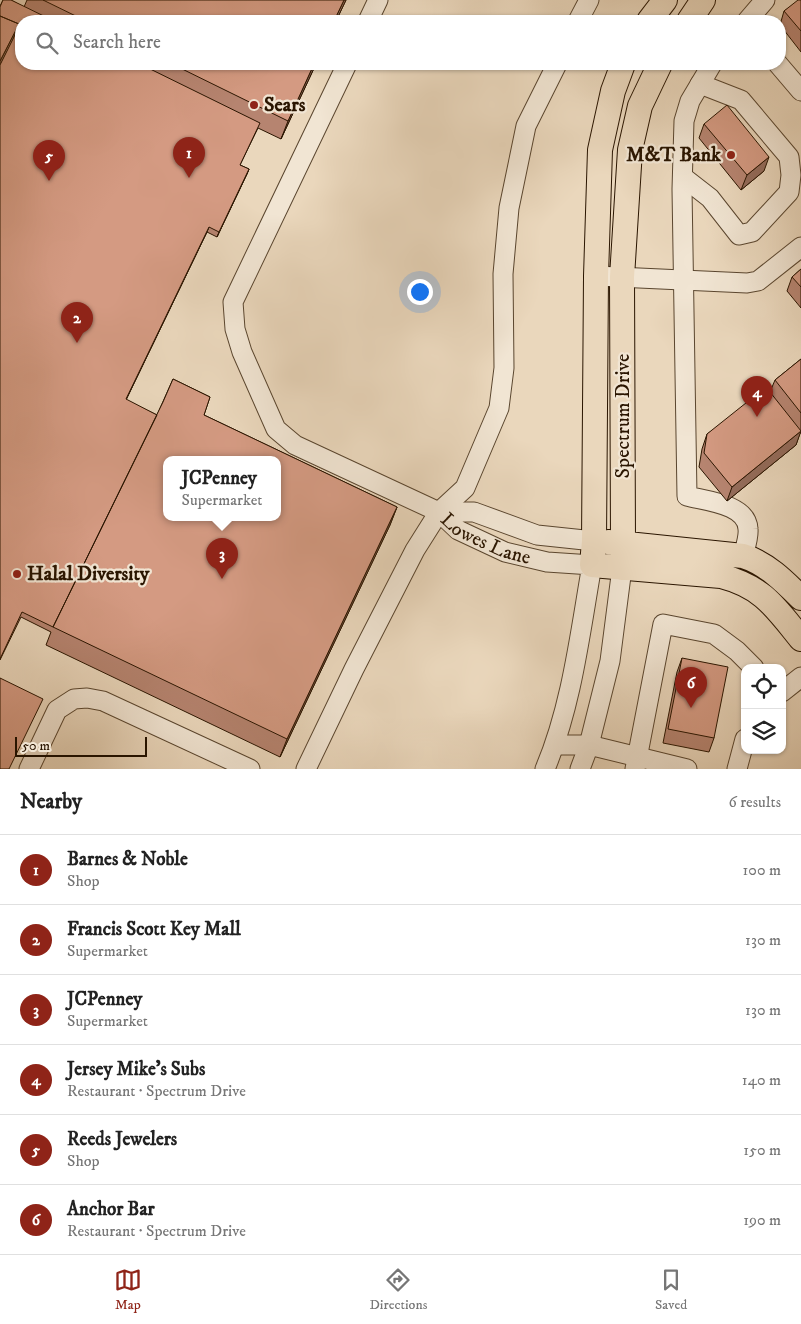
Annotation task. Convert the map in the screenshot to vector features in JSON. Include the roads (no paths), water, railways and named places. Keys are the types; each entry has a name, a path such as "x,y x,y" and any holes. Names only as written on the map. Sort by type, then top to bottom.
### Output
{"main road":[{"path":"654,15 665,0"},
{"path":"693,15 704,0"},
{"name":"Spectrum Drive","path":"592,565 594,541 596,276 600,150 613,91 621,70"},
{"name":"Spectrum Drive","path":"622,568 624,543 622,277 630,150 640,106 657,70"},
{"name":"Lowes Lane","path":"594,541 743,556 761,563 785,582 801,598"},
{"name":"Lowes Lane","path":"592,565 721,576 738,580 765,597 801,639"}],"street":[{"path":"371,15 378,0"},
{"path":"581,15 589,0"},
{"path":"752,15 765,0"},
{"path":"344,70 233,302 235,329 242,352 276,429 295,445 438,512"},
{"path":"306,769 415,550 438,512 465,488 499,408 504,368 503,274 509,208 526,126 554,70"},
{"path":"708,70 690,101 684,121 683,280 687,496 731,507 744,516 748,528 743,556"},
{"path":"783,70 801,91"},
{"path":"683,177 710,198 739,235 752,232 789,192 791,175 789,156 741,100 700,84"},
{"path":"596,276 747,283 758,281 801,247"},
{"name":"Lowes Lane","path":"438,512 474,512 537,535 594,541"},
{"name":"Lowes Lane","path":"438,512 458,530 505,552 547,562 592,565"},
{"name":"Spectrum Drive","path":"545,769 555,744 575,664 592,565"},
{"name":"Spectrum Drive","path":"580,769 589,746 610,661 622,568"},
{"path":"636,763 663,624 714,634 737,651 750,664"},
{"path":"786,689 801,677"},
{"path":"29,769 57,710 74,699 87,698 103,701 250,769"},
{"path":"555,744 589,746 636,763 687,769"},
{"path":"736,769 741,752"}],"place":[{"name":"Sears","path":"254,105"},
{"name":"M&T Bank","path":"731,155"},
{"name":"Barnes & Noble","path":"189,178"},
{"name":"Reeds Jewelers","path":"49,181"},
{"name":"Francis Scott Key Mall","path":"77,343"},
{"name":"Jersey Mike's Subs","path":"757,417"},
{"name":"Halal Diversity","path":"17,574"},
{"name":"JCPenney","path":"222,579"},
{"name":"Anchor Bar","path":"691,708"}]}
